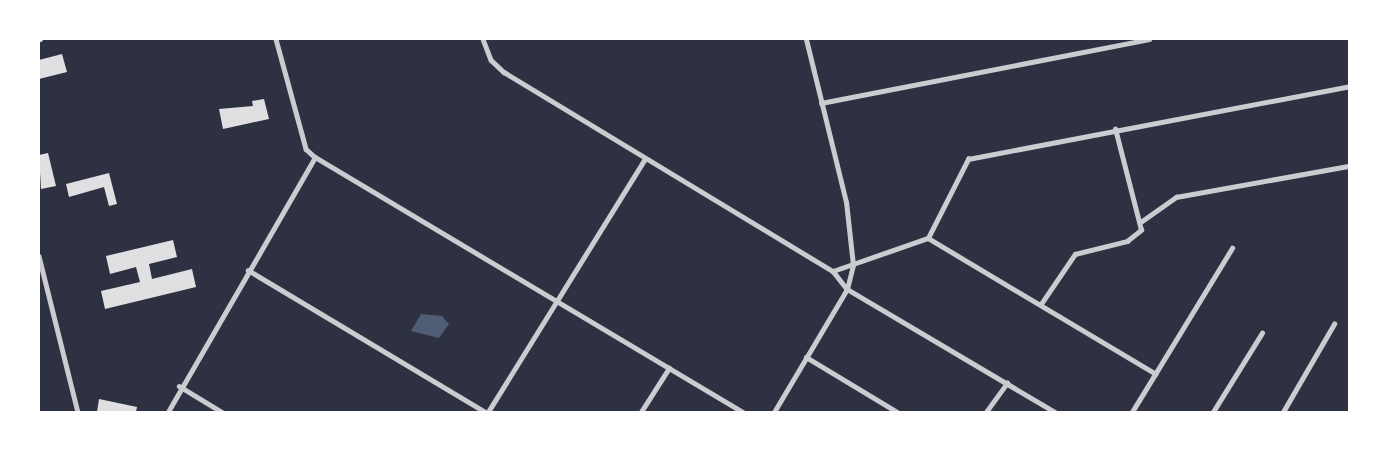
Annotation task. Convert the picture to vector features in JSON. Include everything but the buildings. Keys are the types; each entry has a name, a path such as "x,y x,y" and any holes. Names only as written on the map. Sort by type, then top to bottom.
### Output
{"street":[{"path":"276,39 306,149 315,157 743,412"},
{"path":"483,39 491,60 504,72 644,160 833,271 847,289 1055,412"},
{"path":"774,412 847,289 853,265 854,238 806,39"},
{"path":"821,103 1149,39"},
{"path":"833,271 928,238 963,162 1115,129 1349,86"},
{"path":"1041,304 1069,259 1127,241 1141,230 1142,221 1115,129"},
{"path":"168,412 179,386 315,157"},
{"path":"248,270 487,412 644,160"},
{"path":"1142,221 1176,197 1349,165"},
{"path":"928,238 1156,374"},
{"path":"1132,412 1232,248"},
{"path":"39,256 78,412"},
{"path":"1282,412 1334,324"},
{"path":"1213,412 1262,333"},
{"path":"806,357 897,412"},
{"path":"641,412 669,368"},
{"path":"986,412 1007,383"},
{"path":"179,386 222,412"}],"water":[{"path":"421,314 442,316 449,324 439,338 411,331"}]}
